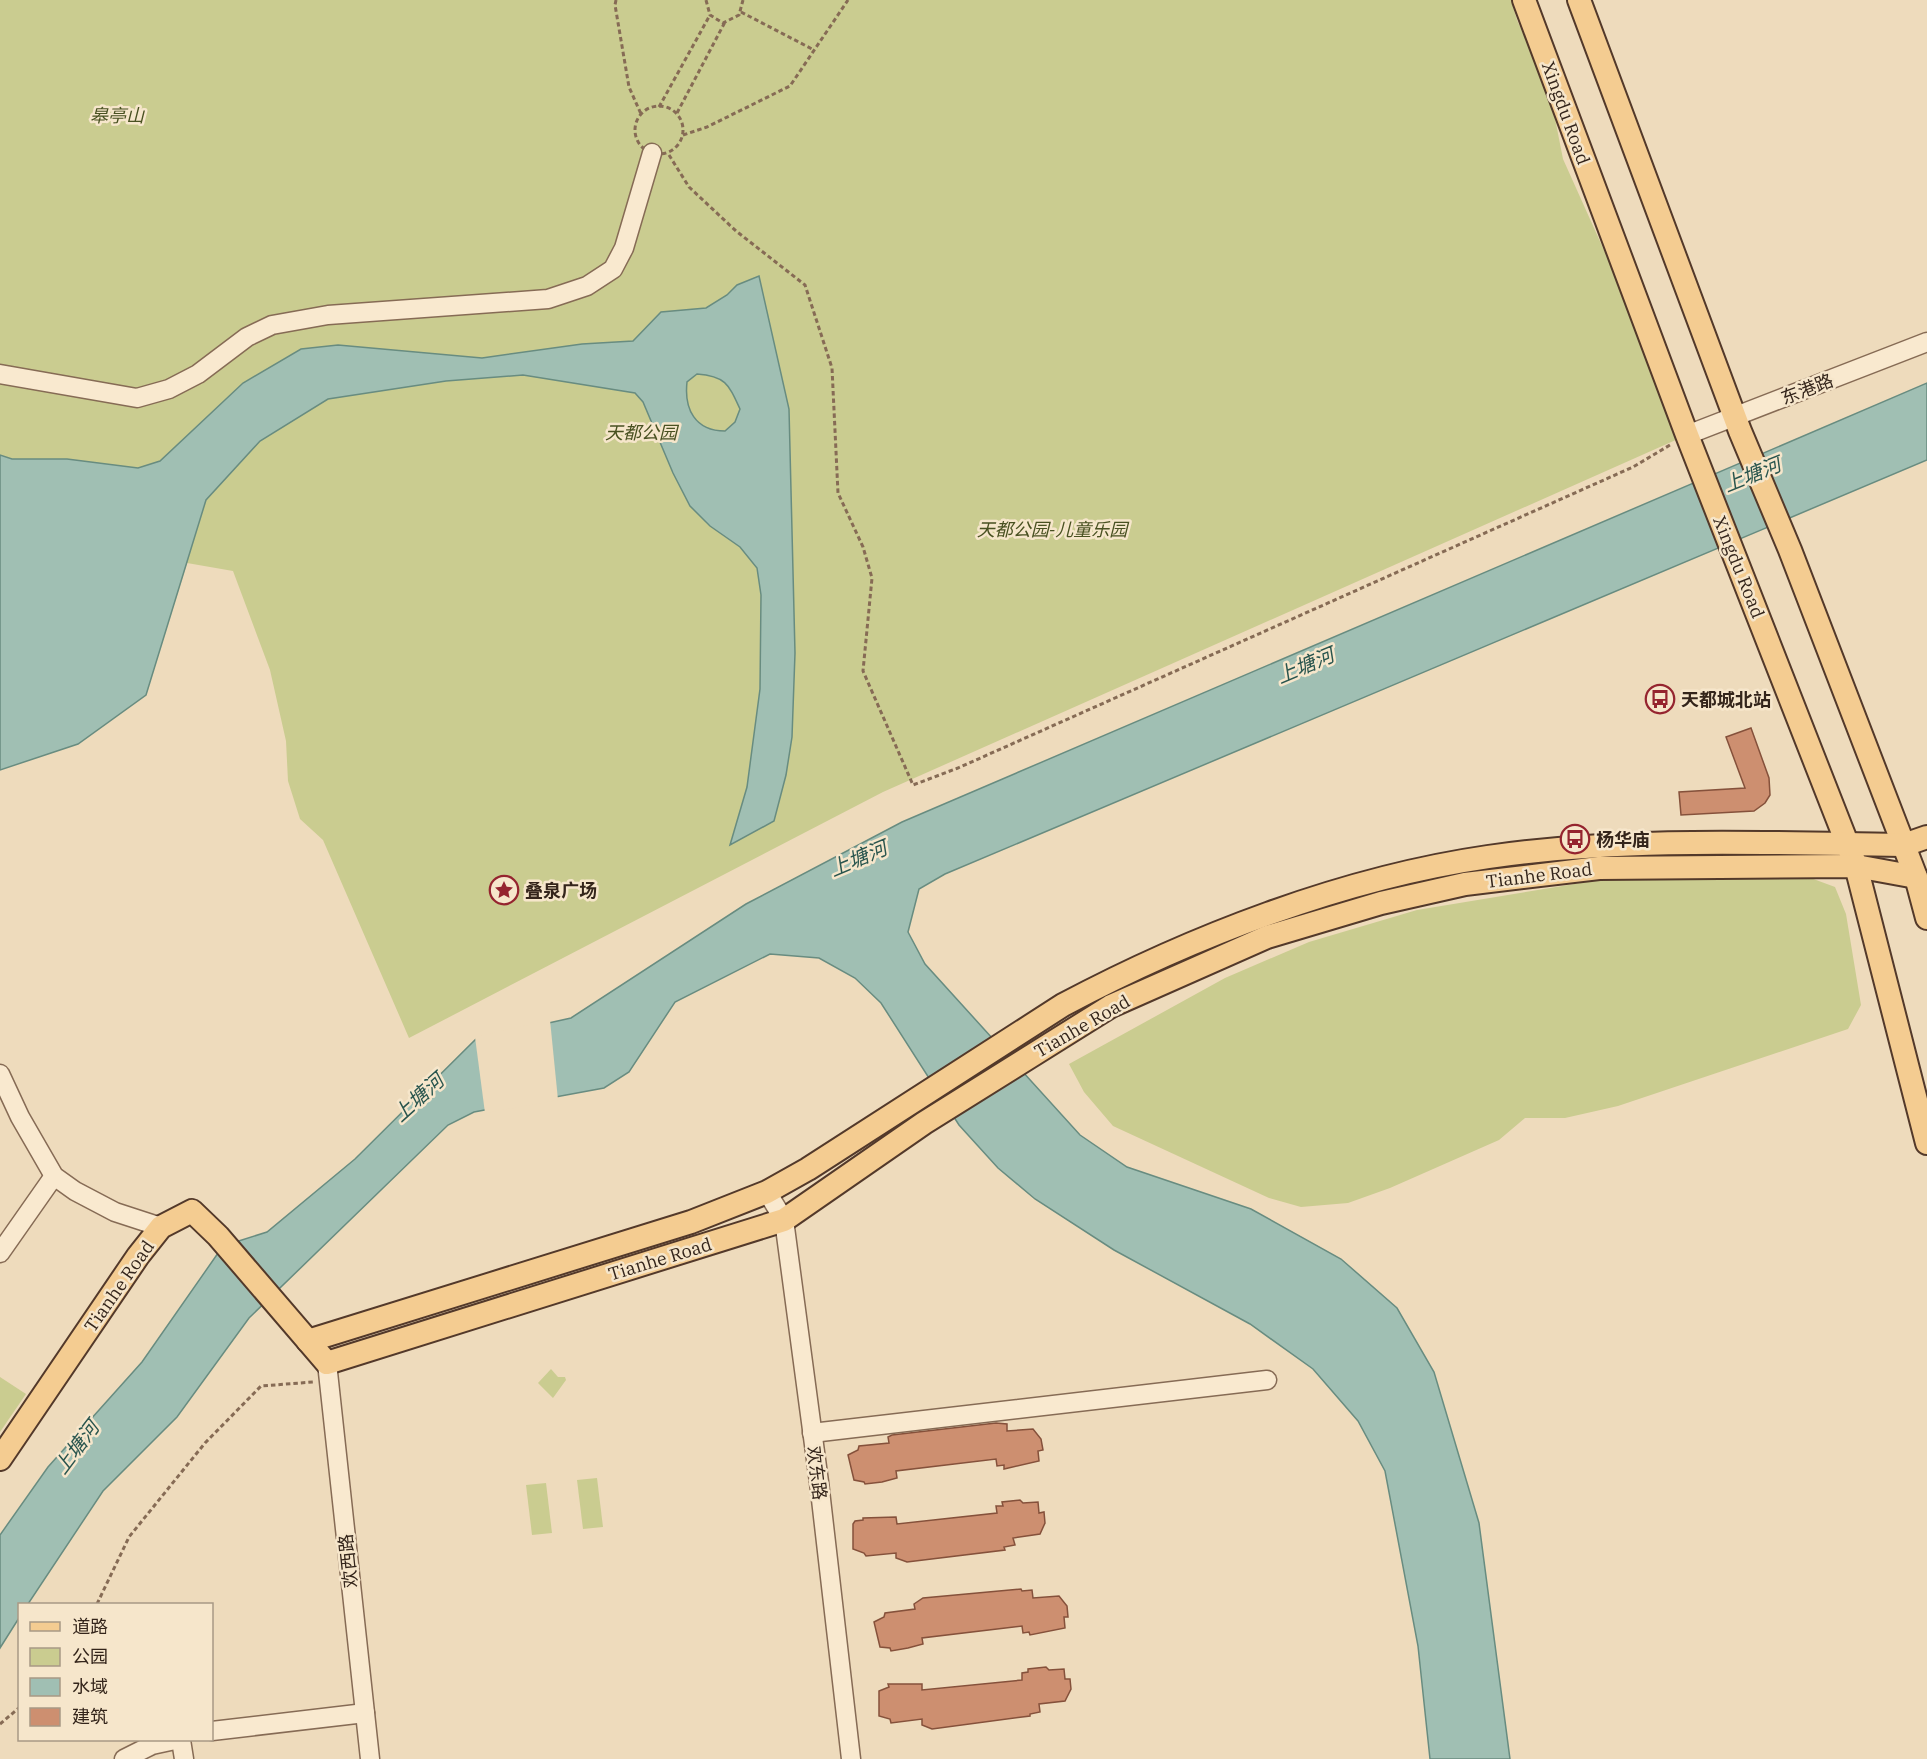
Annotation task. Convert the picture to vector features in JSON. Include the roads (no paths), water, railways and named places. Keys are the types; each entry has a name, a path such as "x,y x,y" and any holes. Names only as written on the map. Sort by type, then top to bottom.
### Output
{"main road":[{"name":"Xingdu Road","path":"1524,0 1689,441 1856,866 1927,1143"},
{"path":"1579,0 1737,424 1790,550 1904,845 1922,875 1927,918"},
{"path":"1904,845 1927,837"},
{"name":"Tianhe Road","path":"308,1341 691,1222 767,1192 1063,1005 1115,978 1208,936 1352,888 1442,866 1528,852 1606,846 1904,845"},
{"name":"Tianhe Road","path":"0,1459 138,1256 161,1227 192,1211 218,1236 308,1341 328,1372 784,1220 924,1123 1111,1006 1268,937 1381,903 1465,884 1599,868 1856,866 1922,875"}],"street":[{"path":"0,374 137,398 169,389 198,374 247,337 272,326 328,315 548,299 577,289 613,269 624,248 660,153"},
{"name":"东港路","path":"1689,441 1737,424 1927,342"},
{"path":"0,1074 20,1117 54,1176 75,1191 115,1212 161,1227"},
{"path":"0,1253 54,1176"},
{"name":"欢东路","path":"767,1192 784,1220 851,1759"},
{"name":"欢西路","path":"328,1372 370,1759"},
{"path":"812,1433 1267,1380"},
{"path":"213,1731 365,1713"},
{"path":"124,1759 152,1745 170,1741"},
{"path":"181,1741 184,1759"}],"water":[{"path":"759,276 789,409 795,653 792,737 786,775 774,821 730,845 747,787 760,689 761,595 757,568 740,547 710,526 690,506 673,473 643,402 635,393 523,375 446,381 328,399 260,441 206,500 146,695 78,744 0,770 0,455 12,459 67,459 138,468 160,461 243,383 301,349 338,345 482,358 582,344 633,341 661,312 706,308 727,295 737,285","holes":["697,374 707,375 725,383 740,409 735,422 725,431 715,430 699,423 687,401 687,382"]},
{"name":"上塘河","path":"1927,383 1927,460 945,874 919,889 908,932 925,964 1080,1135 1127,1167 1251,1209 1341,1259 1397,1308 1434,1372 1479,1523 1510,1759 1430,1759 1418,1646 1385,1471 1358,1421 1313,1369 1250,1324 1114,1250 1035,1199 998,1168 959,1125 881,1003 855,978 819,958 770,954 675,1002 629,1072 604,1088 474,1112 448,1125 249,1318 177,1417 103,1491 29,1603 18,1603 18,1620 0,1648 0,1535 48,1467 142,1362 223,1246 267,1232 355,1159 476,1039 571,1018 746,904 902,822"}],"place":[{"name":"天都城北站","path":"1660,699"},
{"name":"杨华庙","path":"1575,839"},
{"name":"叠泉广场","path":"504,890"}],"park label":[{"name":"皋亭山","path":"117,115"},
{"name":"天都公园","path":"641,432"},
{"name":"天都公园-儿童乐园","path":"1052,529"}]}
